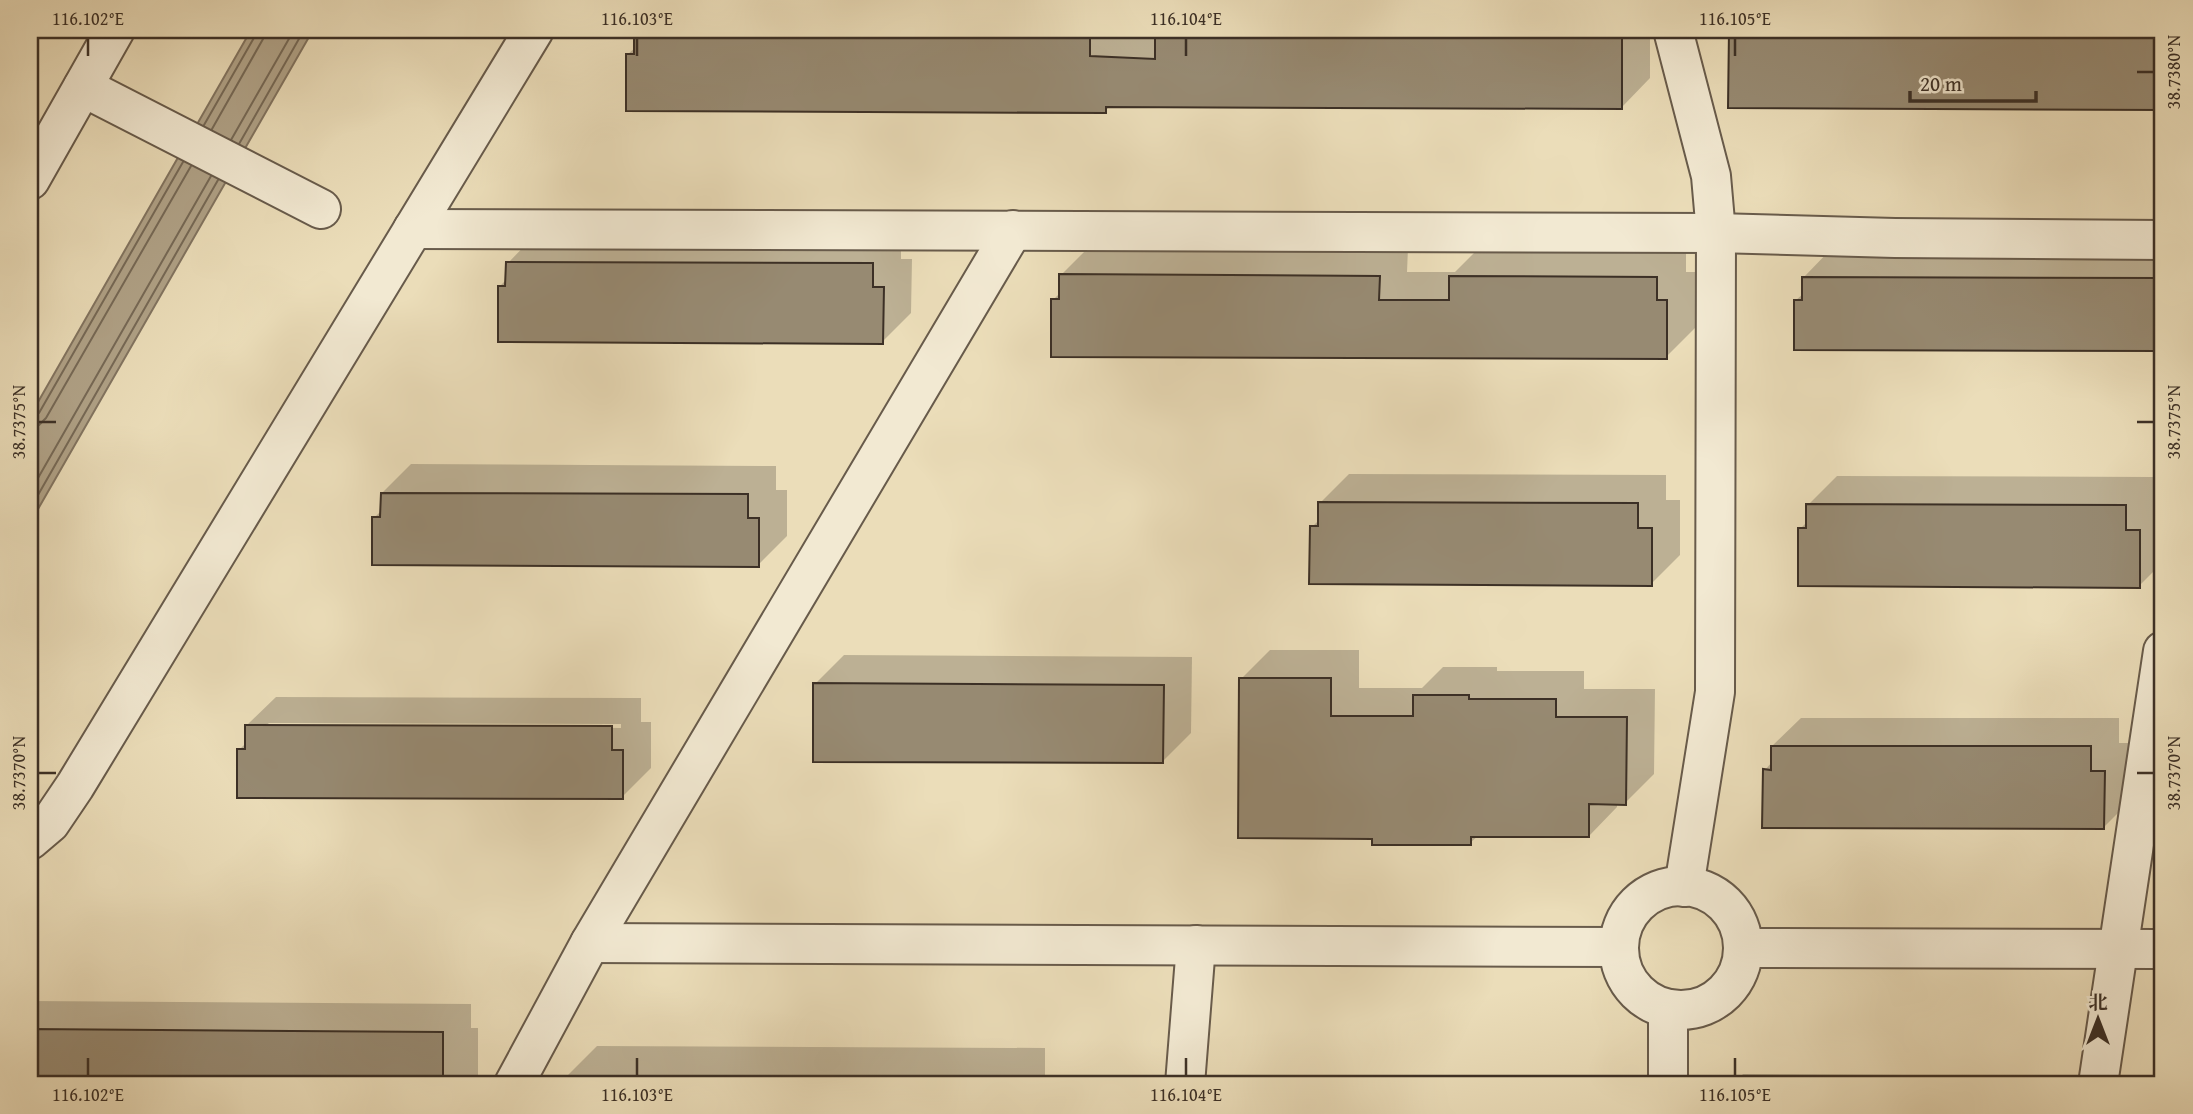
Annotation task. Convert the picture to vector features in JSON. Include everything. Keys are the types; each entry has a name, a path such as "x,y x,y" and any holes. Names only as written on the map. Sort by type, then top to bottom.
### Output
{"street":[{"path":"30,840 50,823 75,786 534,30"},
{"path":"1673,30 1711,176 1716,233 1714,692 1684,887"},
{"path":"30,180 83,87 100,35"},
{"path":"83,87 321,209"},
{"path":"413,229 1716,233 1895,238 2163,240"},
{"path":"514,1084 590,943 1013,230"},
{"path":"2098,1084 2163,651"},
{"path":"1674,886 1684,887 1694,887 1712,894 1727,906 1738,923 1742,962 1735,980 1722,995 1706,1005 1687,1010 1668,1009 1650,1002 1634,990 1624,974 1618,955 1619,936 1626,917 1638,902 1655,891 1674,886"},
{"path":"590,943 1619,947"},
{"path":"1185,1084 1196,946"},
{"path":"1742,948 2163,949"},
{"path":"1668,1009 1668,1084"}],"water":[{"path":"251,30 313,30 30,523 30,416"}],"building":[{"path":"634,30 1090,31 1090,56 1155,59 1155,33 1622,35 1622,109 1106,107 1106,113 626,111 626,54 634,54"},
{"path":"1729,30 2163,32 2163,110 1728,108"},
{"path":"506,262 873,263 873,287 884,287 883,344 498,342 498,286 505,286"},
{"path":"1059,274 1380,276 1379,300 1449,300 1449,276 1657,277 1657,300 1667,300 1667,359 1051,357 1051,299 1059,299"},
{"path":"1802,277 2163,278 2163,351 1794,350 1794,300 1802,300"},
{"path":"381,493 748,494 748,518 759,518 759,567 372,565 372,517 380,517"},
{"path":"1318,502 1638,503 1638,528 1652,528 1652,586 1309,584 1310,526 1318,526"},
{"path":"1806,504 2126,505 2126,530 2140,530 2140,588 1798,586 1798,528 1806,528"},
{"path":"1239,678 1331,678 1331,716 1413,716 1413,695 1469,695 1469,699 1556,699 1556,717 1627,717 1626,805 1589,804 1589,837 1471,837 1471,845 1372,845 1372,839 1238,838"},
{"path":"813,683 1164,685 1163,763 813,762"},
{"path":"245,725 612,726 612,750 623,750 623,799 237,798 237,749 245,749"},
{"path":"1771,746 2091,746 2091,771 2105,771 2104,829 1762,828 1763,769 1771,770"},
{"path":"30,1029 443,1032 443,1084 30,1084"}]}
